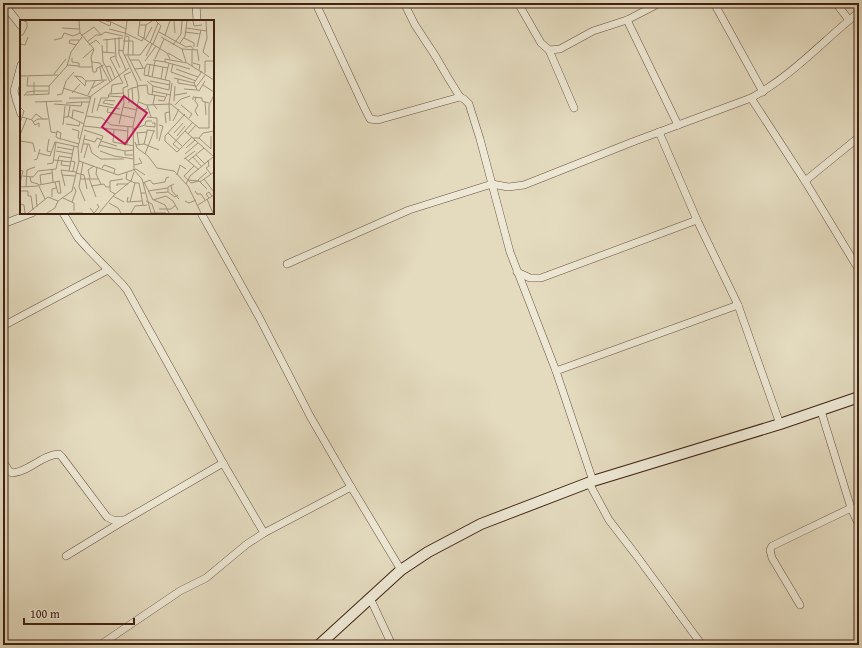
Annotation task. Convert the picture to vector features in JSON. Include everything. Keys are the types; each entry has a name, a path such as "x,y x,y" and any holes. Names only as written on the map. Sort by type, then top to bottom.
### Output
{"street":[{"path":"3,3 20,25"},
{"path":"196,3 197,20"},
{"path":"404,3 415,24 460,97 469,104 480,138 510,252 556,371 591,482 609,520 702,645"},
{"path":"518,3 541,43 549,50 574,108"},
{"path":"549,50 560,49 593,31 627,20 660,3"},
{"path":"714,3 763,92"},
{"path":"836,3 849,20"},
{"path":"317,6 370,119 378,120 460,97"},
{"path":"287,264 409,210 492,184 508,187 524,184 628,143 751,98 763,92 787,75 859,12"},
{"path":"627,20 678,125"},
{"path":"20,69 14,91 20,111"},
{"path":"751,98 805,181 859,269"},
{"path":"659,132 696,220 738,305 780,424"},
{"path":"805,181 859,137"},
{"path":"3,224 29,214"},
{"path":"64,214 78,238 127,290 264,533"},
{"path":"203,214 259,316 310,416 401,570"},
{"path":"517,272 530,278 541,278 696,220"},
{"path":"3,326 108,270"},
{"path":"556,371 738,305"},
{"path":"319,645 401,570 428,552 481,524 591,482 821,411 859,397"},
{"path":"821,411 851,508 859,525"},
{"path":"3,461 12,474 18,473 47,457 59,454 107,517 113,520 125,520"},
{"path":"66,556 224,463"},
{"path":"100,645 180,591 206,578 247,544 264,533 351,487"},
{"path":"800,605 772,558 770,550 772,546 851,508"},
{"path":"370,598 392,645"}]}
